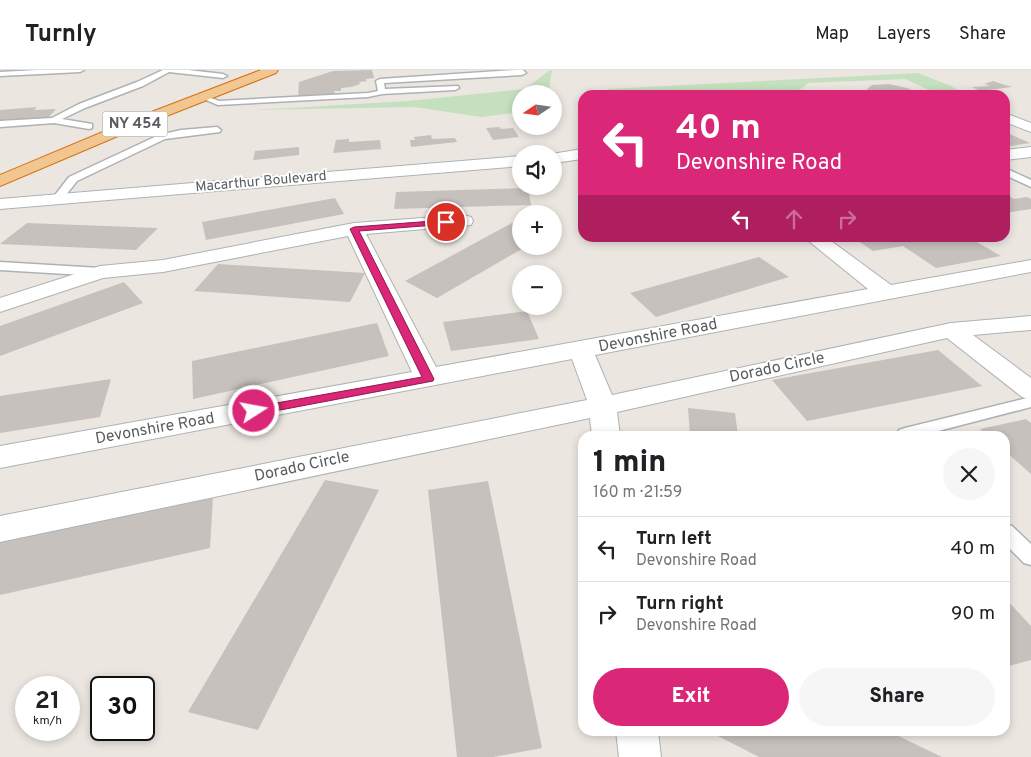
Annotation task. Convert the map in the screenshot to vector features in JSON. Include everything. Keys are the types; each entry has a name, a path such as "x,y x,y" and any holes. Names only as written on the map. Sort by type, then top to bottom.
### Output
{"highway":[{"name":"NY 454","path":"142,106 239,70"},
{"name":"NY 454","path":"0,181 272,70"},
{"name":"NY 454","path":"62,137 93,124"},
{"path":"0,166 93,124"}],"street":[{"path":"1010,113 1031,112"},
{"path":"1010,120 1031,128"},
{"path":"1010,154 1031,152"},
{"path":"562,157 578,155"},
{"name":"Macarthur Boulevard","path":"0,204 512,162"},
{"path":"0,304 100,272 163,266 354,229 464,221"},
{"path":"354,229 429,379"},
{"path":"821,242 887,292"},
{"name":"Devonshire Road","path":"0,457 1031,266"},
{"name":"Dorado Circle","path":"0,529 603,406 951,330 1031,323"},
{"path":"951,330 1031,391"},
{"path":"581,350 603,406 606,431"},
{"path":"638,736 640,757"}],"lane":[{"path":"0,74 80,70"},
{"path":"54,120 87,103 141,84 168,70 223,76"},
{"path":"379,70 382,92"},
{"path":"380,81 522,73 519,70"},
{"path":"203,97 218,103 455,88"},
{"path":"0,124 54,120 93,124"},
{"path":"57,199 73,179 162,137 181,133 217,130"},
{"path":"1010,174 1031,184"},
{"path":"0,266 100,272"},
{"path":"917,431 1031,402"},
{"path":"1010,537 1031,557"}],"green space":[{"path":"550,70 552,70 550,85 530,85"},
{"path":"918,73 957,90 929,90 905,79 808,83 799,90 608,89"},
{"path":"512,90 512,113 481,117 415,107 253,110 408,101"}],"building":[{"path":"372,70 374,78 366,79 367,81 359,82 360,84 351,87 341,88 341,91 334,91 335,94 298,96 299,82 333,71"},
{"path":"993,81 1012,87 978,90 972,87 990,86 984,84"},
{"path":"889,84 912,90 867,89 872,85"},
{"path":"37,107 34,110 56,109 47,119 0,122 0,110"},
{"path":"486,128 512,128 512,135 518,135 519,137 493,140"},
{"path":"1010,134 1030,143 1010,146"},
{"path":"431,135 432,139 455,138 457,142 411,147 410,140 415,140 414,137"},
{"path":"349,139 349,142 380,140 381,149 333,153 336,140"},
{"path":"299,147 299,155 253,160 255,151"},
{"path":"512,188 512,195 529,195 531,205 394,209 396,192"},
{"path":"1010,197 1014,199 1027,197 1031,199 1031,209 1010,212"},
{"path":"335,198 344,214 206,240 202,222"},
{"path":"27,223 158,228 136,250 0,244"},
{"path":"512,223 512,255 437,298 405,281"},
{"path":"860,242 977,242 1001,256 936,268 903,246 873,251"},
{"path":"759,257 789,277 656,317 630,293"},
{"path":"218,264 365,273 350,302 194,291"},
{"path":"124,282 143,303 0,356 0,326"},
{"path":"512,313 512,315 529,315 539,339 451,351 443,322"},
{"path":"377,323 389,356 193,399 192,361"},
{"path":"938,350 982,386 807,421 772,380"},
{"path":"111,379 100,417 0,433 0,396"},
{"path":"688,408 735,413 737,431 690,431"},
{"path":"1026,419 1031,423 1031,474 1010,455 1010,431 982,431 980,429"},
{"path":"325,480 379,490 258,730 188,712"},
{"path":"488,481 542,748 493,757 457,757 428,490"},
{"path":"213,498 210,548 0,595 0,542"},
{"path":"1010,603 1031,626 1031,660 1010,666"},
{"path":"718,736 898,736 942,757 759,757"}],"route":[{"path":"254,411 429,379 354,229 446,222"}]}
